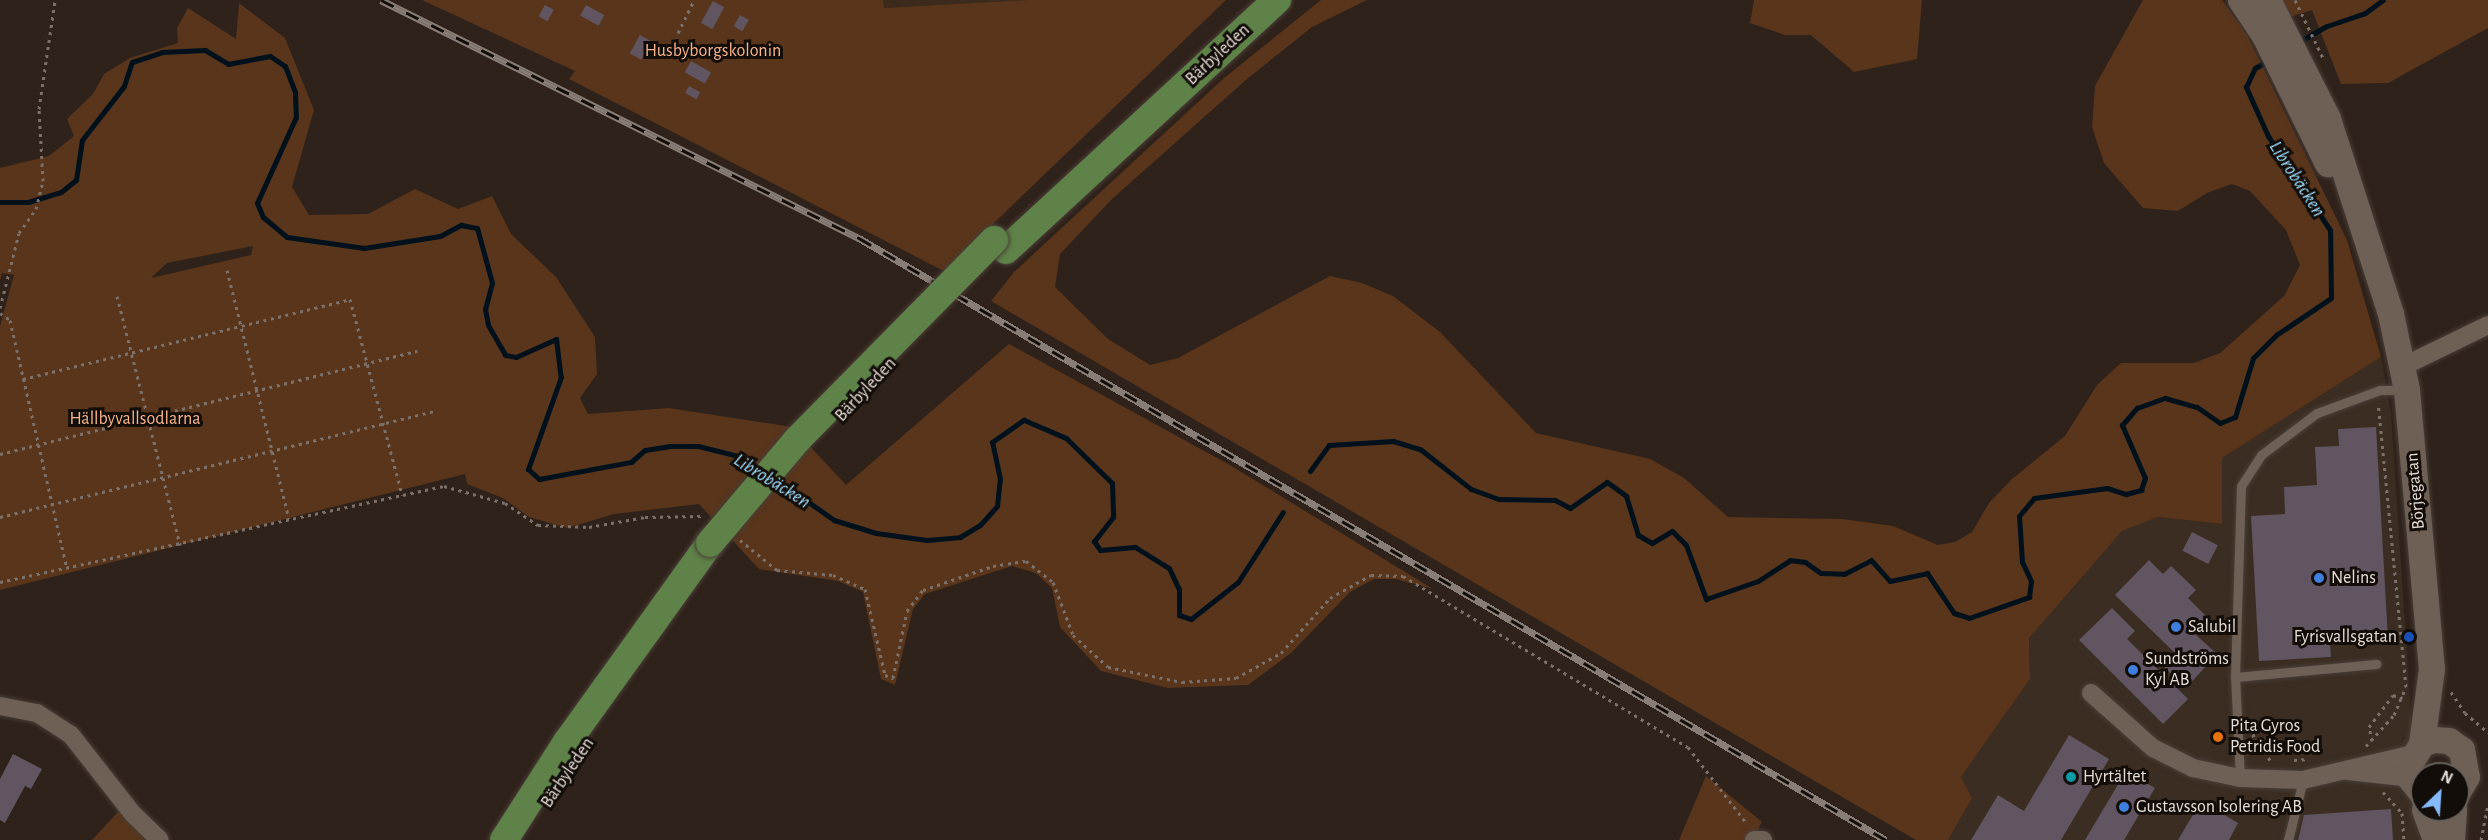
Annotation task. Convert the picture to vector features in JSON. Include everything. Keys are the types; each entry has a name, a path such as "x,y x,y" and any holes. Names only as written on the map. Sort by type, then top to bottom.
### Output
{"main road":[{"name":"Bärbyleden","path":"504,840 567,742 715,537 861,394 1000,245 1253,0"},
{"name":"Bärbyleden","path":"1000,245 1237,38 1277,0"},
{"path":"1237,38 1300,0"},
{"name":"Bärbyleden","path":"523,840 715,537"}],"street":[{"name":"Börjegatan","path":"2241,0 2285,27"},
{"name":"Börjegatan","path":"2268,0 2306,68 2391,314 2405,378 2432,669 2455,746 2467,762"},
{"path":"2405,378 2488,325"},
{"name":"Börjegatan","path":"2421,762 2432,669"},
{"path":"2091,693 2153,748 2193,768 2240,778 2303,780 2344,770 2410,781"},
{"path":"0,706 37,713 71,735 133,814 160,840"},
{"path":"2439,762 2455,746 2488,755"},
{"name":"Börjegatan","path":"2431,822 2436,840"},
{"path":"2452,840 2453,822"}],"lane":[{"path":"2240,778 2235,677 2241,486 2261,455 2317,413 2405,378"},
{"path":"2235,677 2376,663"},
{"path":"2288,840 2303,780"}],"path":[{"path":"0,308 19,234 36,209 43,181 39,109 55,0"},
{"path":"678,33 694,0"},
{"path":"2295,0 2285,27 2306,68"},
{"path":"227,270 289,518"},
{"path":"117,296 151,416 163,478 180,545"},
{"path":"23,379 350,299 365,364 402,495"},
{"path":"0,313 10,320 67,568"},
{"path":"0,454 417,351"},
{"path":"2358,752 2394,715 2406,687 2377,391"},
{"path":"0,517 436,411"},
{"path":"0,582 180,545 289,518 444,486 467,490 505,503 538,525 589,527 645,517 715,537"},
{"path":"754,553 777,570 833,575 865,589 885,675 893,678 906,611 923,590 993,566 1026,561 1053,582 1073,635 1108,667 1182,682 1236,678 1281,653 1330,598 1371,575 1403,576 1688,747 1758,839"},
{"path":"2248,676 2254,740 2265,758 2279,761"},
{"path":"2286,761 2321,758"},
{"path":"2481,840 2488,805"}],"shaded area":[{"path":"883,0 1028,0 883,8"},
{"path":"2381,357 2391,413 2414,762 2410,762 2410,822 2418,822 2419,840 1948,840 1972,798 1961,777 2030,679 2029,638 2072,585 2122,531 2158,517 2221,524 2222,458"}],"green space":[{"name":"Husbyborgskolonin","path":"422,0 883,0 884,8 1028,0 1226,0 944,271 569,79 575,71"},
{"path":"1321,0 1367,0 1312,27 1247,79 1111,200 1060,254 1055,287 1108,339 1150,365 1178,358 1330,276 1362,283 1393,296 1440,332 1536,433 1650,459 1684,478 1728,517 1842,519 1893,526 1938,545 1955,542 1972,532 1989,503 2012,479 2065,436 2097,385 2121,363 2194,363 2220,353 2284,296 2300,265 2286,230 2250,191 2232,184 2207,193 2178,211 2143,208 2104,163 2092,127 2095,86 2143,0 2222,0 2247,35 2347,240 2381,357 2222,458 2222,524 2158,517 2122,531 2029,638 2030,679 1961,777 1972,798 1948,840 1916,840 991,301 1014,272 1224,78"},
{"path":"1754,0 1922,0 1917,59 1854,72 1811,35 1785,35 1750,23"},
{"path":"2280,0 2488,0 2488,28 2388,83 2341,84 2312,10 2290,17"},
{"name":"Hällbyvallsodlarna","path":"239,3 285,38 314,110 292,187 309,215 368,214 415,189 458,209 492,196 511,234 556,277 595,337 597,374 580,398 588,414 669,408 792,427 846,485 1009,344 1228,464 1433,589 1396,579 1374,579 1350,592 1291,653 1248,685 1168,688 1101,671 1060,627 1052,588 1036,573 1012,566 925,594 913,609 895,685 881,679 863,592 838,581 759,569 699,504 614,514 567,528 529,517 503,498 467,484 465,474 0,590 0,326 14,275 2,273 0,280 0,168 49,156 74,136 67,119 93,94 104,74 130,58 178,43 177,28 188,8 236,39","holes":["253,246 251,255 151,278 167,263"]},
{"path":"1706,776 1762,822 1752,840 1679,840"},
{"path":"119,811 147,840 92,840"}],"building":[{"path":"713,1 724,7 712,29 701,23"},
{"path":"545,5 554,10 547,21 539,16"},
{"path":"586,5 604,15 599,26 580,15"},
{"path":"740,15 749,20 742,31 734,26"},
{"path":"640,35 651,41 641,60 630,53"},
{"path":"691,61 711,72 705,84 685,72"},
{"path":"689,86 700,92 696,99 685,93"},
{"name":"Nelins","path":"2376,427 2388,639 2330,643 2331,657 2259,661 2251,516 2285,514 2284,487 2317,485 2315,447 2339,446 2338,429"},
{"path":"2192,532 2218,545 2208,564 2182,551"},
{"name":"Salubil","path":"2149,560 2163,574 2171,566 2196,590 2188,598 2209,619 2195,634 2217,654 2186,688 2164,667 2176,654 2115,595"},
{"name":"Sundströms Kyl AB","path":"2112,608 2135,631 2127,639 2188,699 2163,724 2079,640"},
{"name":"Hyrtältet","path":"2069,735 2109,759 2061,840 1971,840 1998,795 2024,811"},
{"path":"13,754 42,769 31,789 25,786 5,823 0,820 0,779"},
{"name":"Gustavsson Isolering AB","path":"2126,771 2155,788 2124,840 2085,840"},
{"path":"2201,801 2238,823 2229,840 2178,840"},
{"path":"2391,809 2393,840 2298,840 2304,815"}],"waterway":[{"name":"Librobäcken","path":"2297,43 2327,26 2365,13 2383,0"},
{"name":"Librobäcken","path":"0,202 28,202 61,192 76,180 82,140 124,86 132,62 162,52 205,50 228,64 270,56 285,66 295,92 296,117 257,203 263,217 287,237 364,248 440,236 461,225 477,228 492,283 485,309 488,325 505,355 516,357 556,339 561,377 528,469 539,479 631,462 645,450 669,446 698,446 738,456 761,469"},
{"name":"Librobäcken","path":"1310,471 1329,445 1393,441 1420,449 1471,489 1499,499 1555,500 1570,508 1607,482 1626,496 1638,535 1652,543 1672,531 1686,545 1706,599 1758,581 1790,560 1805,562 1821,573 1844,574 1871,560 1890,581 1927,573 1954,613 1969,618 2029,597 2031,581 2022,562 2019,516 2034,498 2107,488 2126,494 2141,490 2145,478 2122,425 2137,408 2165,398 2197,407 2220,423 2235,417 2253,358 2276,335 2331,298 2330,230 2268,136 2246,87 2255,68 2269,60"},
{"name":"Librobäcken","path":"776,479 834,520 876,533 927,540 960,537 980,525 997,506 1000,479 992,442 1024,420 1066,438 1112,483 1113,517 1094,541 1100,550 1135,547 1169,568 1179,589 1179,615 1191,619 1238,582 1283,512"}],"railway":[{"path":"381,0 859,238 1886,840"}],"place":[{"name":"Nelins","path":"2319,578"},
{"name":"Salubil","path":"2176,627"},
{"name":"Fyrisvallsgatan","path":"2409,637"},
{"name":"Sundströms Kyl AB","path":"2133,670"},
{"name":"Pita Gyros Petridis Food","path":"2218,737"},
{"name":"Hyrtältet","path":"2071,777"},
{"name":"Gustavsson Isolering AB","path":"2124,807"}]}
